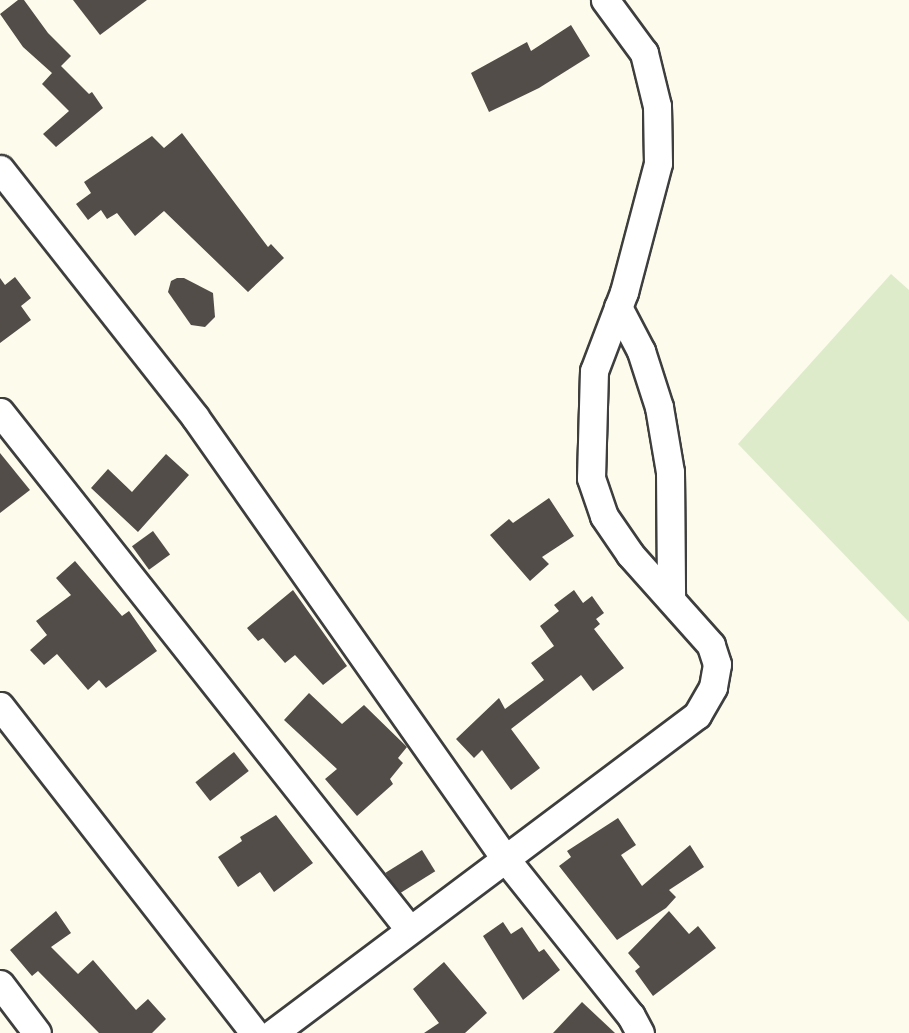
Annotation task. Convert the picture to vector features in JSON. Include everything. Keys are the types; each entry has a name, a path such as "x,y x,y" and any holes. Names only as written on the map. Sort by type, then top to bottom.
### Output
{"street":[{"path":"273,1033 504,857 697,715 713,687 717,664 711,645 671,596 630,554 604,516 591,478 594,370 618,307 658,163 657,105 644,53 605,0"},
{"path":"0,169 195,417 504,857 632,1016 640,1033"},
{"path":"618,307 641,351 659,406 670,472 671,596"},
{"path":"0,412 409,929"},
{"path":"0,706 255,1033"},
{"path":"0,984 37,1033"}],"green space":[{"path":"891,274 909,290 909,622 738,444"}],"building":[{"path":"18,0 24,0 48,33 71,56 61,66 89,94 92,92 103,108 56,147 43,134 69,111 42,84 52,73 23,47 0,14"},
{"path":"73,0 147,0 100,35"},
{"path":"571,25 590,56 539,88 489,112 471,73 527,42 531,51"},
{"path":"182,133 268,247 271,244 284,258 248,292 164,211 135,236 117,213 107,219 101,210 88,220 76,204 91,193 84,182 152,136 164,148"},
{"path":"15,277 31,298 21,306 31,320 0,343 0,278 5,285"},
{"path":"184,278 213,293 215,317 205,327 191,325 168,292 171,281"},
{"path":"0,453 30,490 0,513"},
{"path":"166,454 189,475 138,532 91,488 108,469 132,492"},
{"path":"549,498 574,536 542,557 549,564 530,581 490,535 509,519 513,523"},
{"path":"153,531 170,554 149,570 132,546"},
{"path":"75,561 122,616 129,611 157,651 106,688 99,680 88,690 57,654 44,665 30,650 47,635 36,621 71,595 56,578"},
{"path":"293,590 347,666 323,685 295,655 285,663 263,638 258,641 247,628"},
{"path":"574,590 583,603 592,596 604,613 596,619 600,624 594,629 624,668 593,691 581,675 511,729 540,768 511,790 482,750 474,758 456,739 499,698 505,709 544,680 531,663 554,646 540,626 559,611 554,605"},
{"path":"309,693 342,724 364,705 407,747 398,758 403,763 390,779 393,784 357,816 325,779 337,769 284,720"},
{"path":"234,752 249,771 210,801 195,782"},
{"path":"276,815 313,863 274,892 260,872 238,887 218,857 242,841 240,837"},
{"path":"618,818 636,845 621,855 642,886 690,845 704,867 669,890 676,897 666,908 617,940 559,866 571,857 567,851"},
{"path":"422,850 435,871 399,894 386,873"},
{"path":"56,911 71,933 51,947 78,974 93,960 136,1010 148,999 166,1019 152,1033 99,1033 38,971 32,976 10,950"},
{"path":"669,911 689,934 698,926 716,948 653,996 635,971 640,967 628,953"},
{"path":"503,922 511,934 522,927 539,952 544,949 560,970 523,1000 483,936"},
{"path":"444,962 487,1013 465,1033 424,1033 439,1023 413,989"},
{"path":"582,1002 615,1033 553,1033"}]}
